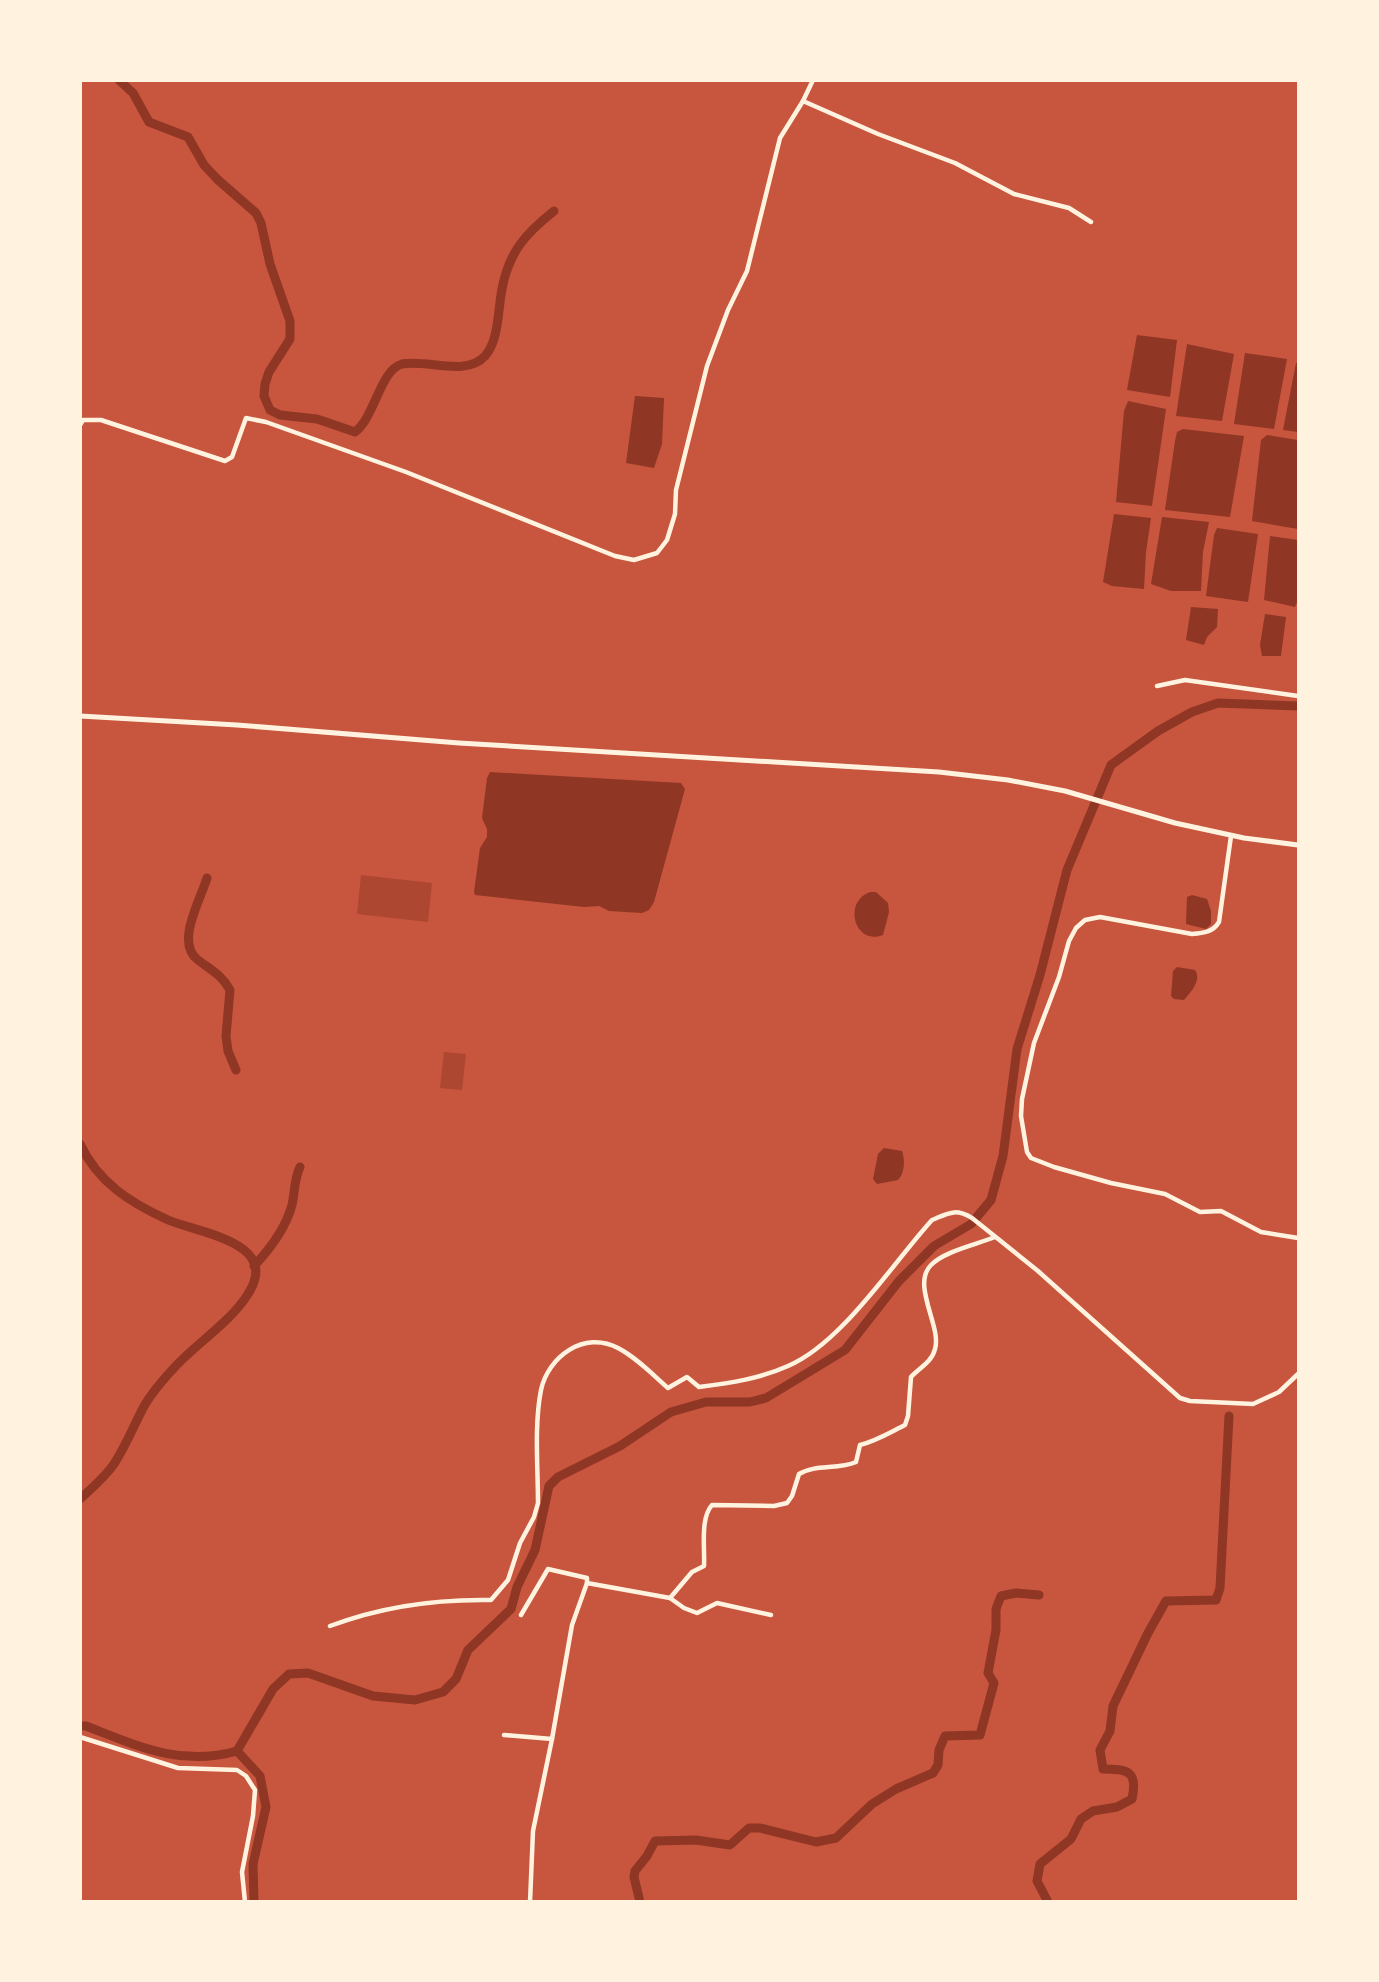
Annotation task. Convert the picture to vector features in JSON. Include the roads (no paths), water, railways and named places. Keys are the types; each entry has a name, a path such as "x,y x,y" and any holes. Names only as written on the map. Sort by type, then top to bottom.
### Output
{"main road":[{"path":"80,716 237,725 459,743 939,772 1008,780 1231,836 1298,845"}],"street":[{"path":"80,425 83,420 101,420 225,461 232,457 246,418 266,422 406,472 615,556 634,559 657,554 667,540 675,514 676,489 707,366 728,310 747,271 780,138 813,80"},
{"path":"803,101 878,134 955,163 1014,194 1069,208 1091,222"},
{"path":"1157,687 1185,680 1298,696"},
{"path":"1231,836 1220,922 1215,928 1206,933 1192,934 1100,918 1085,920 1076,928 1069,940 1059,977 1034,1043 1022,1099 1025,1146 1031,1158 1054,1167 1165,1194 1200,1212 1221,1211 1261,1233 1298,1238"},
{"path":"330,1626 363,1614 407,1604 491,1600 508,1580 520,1543 534,1517 538,1503 538,1415 541,1390 552,1363 570,1348 594,1343 615,1346 636,1359 668,1388 687,1377 699,1387 742,1382 790,1366 834,1335 932,1220 950,1213 961,1211 972,1218 1038,1271 1180,1398 1190,1401 1253,1404 1279,1392 1298,1374"},
{"path":"670,1598 692,1572 704,1566 709,1507 774,1506 787,1503 799,1475 807,1469 844,1468 856,1462 860,1446 877,1441 882,1435 905,1424 911,1377 928,1362 937,1342 926,1296 925,1272 947,1254 995,1237"},
{"path":"521,1615 548,1569 587,1578 572,1625 533,1831 530,1902"},
{"path":"587,1583 670,1598 697,1613 717,1603 771,1615"},
{"path":"504,1735 552,1739"},
{"path":"80,1737 178,1768 237,1770 246,1776 255,1790 243,1872 245,1902"}],"waterway":[{"path":"119,80 133,93 149,122 188,137 204,165 256,213 261,223 270,264 290,321 290,339 269,372 265,384 264,396 270,410 280,415 317,419 355,432 368,416 394,368 412,363 457,366 477,362 490,350 493,342 505,276 514,254 527,236 554,211"},
{"path":"80,1726 160,1752 197,1757 237,1751 273,1689 289,1674 308,1673 373,1696 415,1700 443,1692 456,1679 468,1650 511,1609 517,1587 535,1550 549,1486 558,1477 620,1446 671,1412 706,1402 750,1402 766,1398 845,1350 899,1281 934,1246 971,1224 991,1200 1003,1156 1017,1049 1040,975 1067,870 1111,765 1158,731 1192,712 1218,703 1298,706"},
{"path":"207,878 191,921 189,943 191,953 220,977 230,990 226,1036 228,1051 236,1070"},
{"path":"80,1144 105,1180 127,1198 166,1219 231,1242 245,1251 254,1262 255,1276 241,1304 182,1360 155,1390 114,1464 80,1499"},
{"path":"254,1266 286,1221 300,1167"},
{"path":"1048,1902 1037,1881 1040,1864 1071,1839 1081,1819 1093,1811 1117,1807 1132,1799 1132,1777 1125,1771 1103,1769 1100,1750 1110,1731 1113,1706 1148,1633 1166,1601 1216,1600 1220,1588 1229,1416"},
{"path":"640,1902 635,1871 655,1841 696,1840 730,1845 749,1828 760,1828 816,1842 836,1838 872,1804 896,1789 933,1773 938,1765 939,1750 945,1736 980,1735 994,1683 988,1673 996,1630 996,1609 1001,1596 1016,1593 1039,1595"},
{"path":"237,1751 260,1776 266,1807 253,1864 254,1902"}]}
